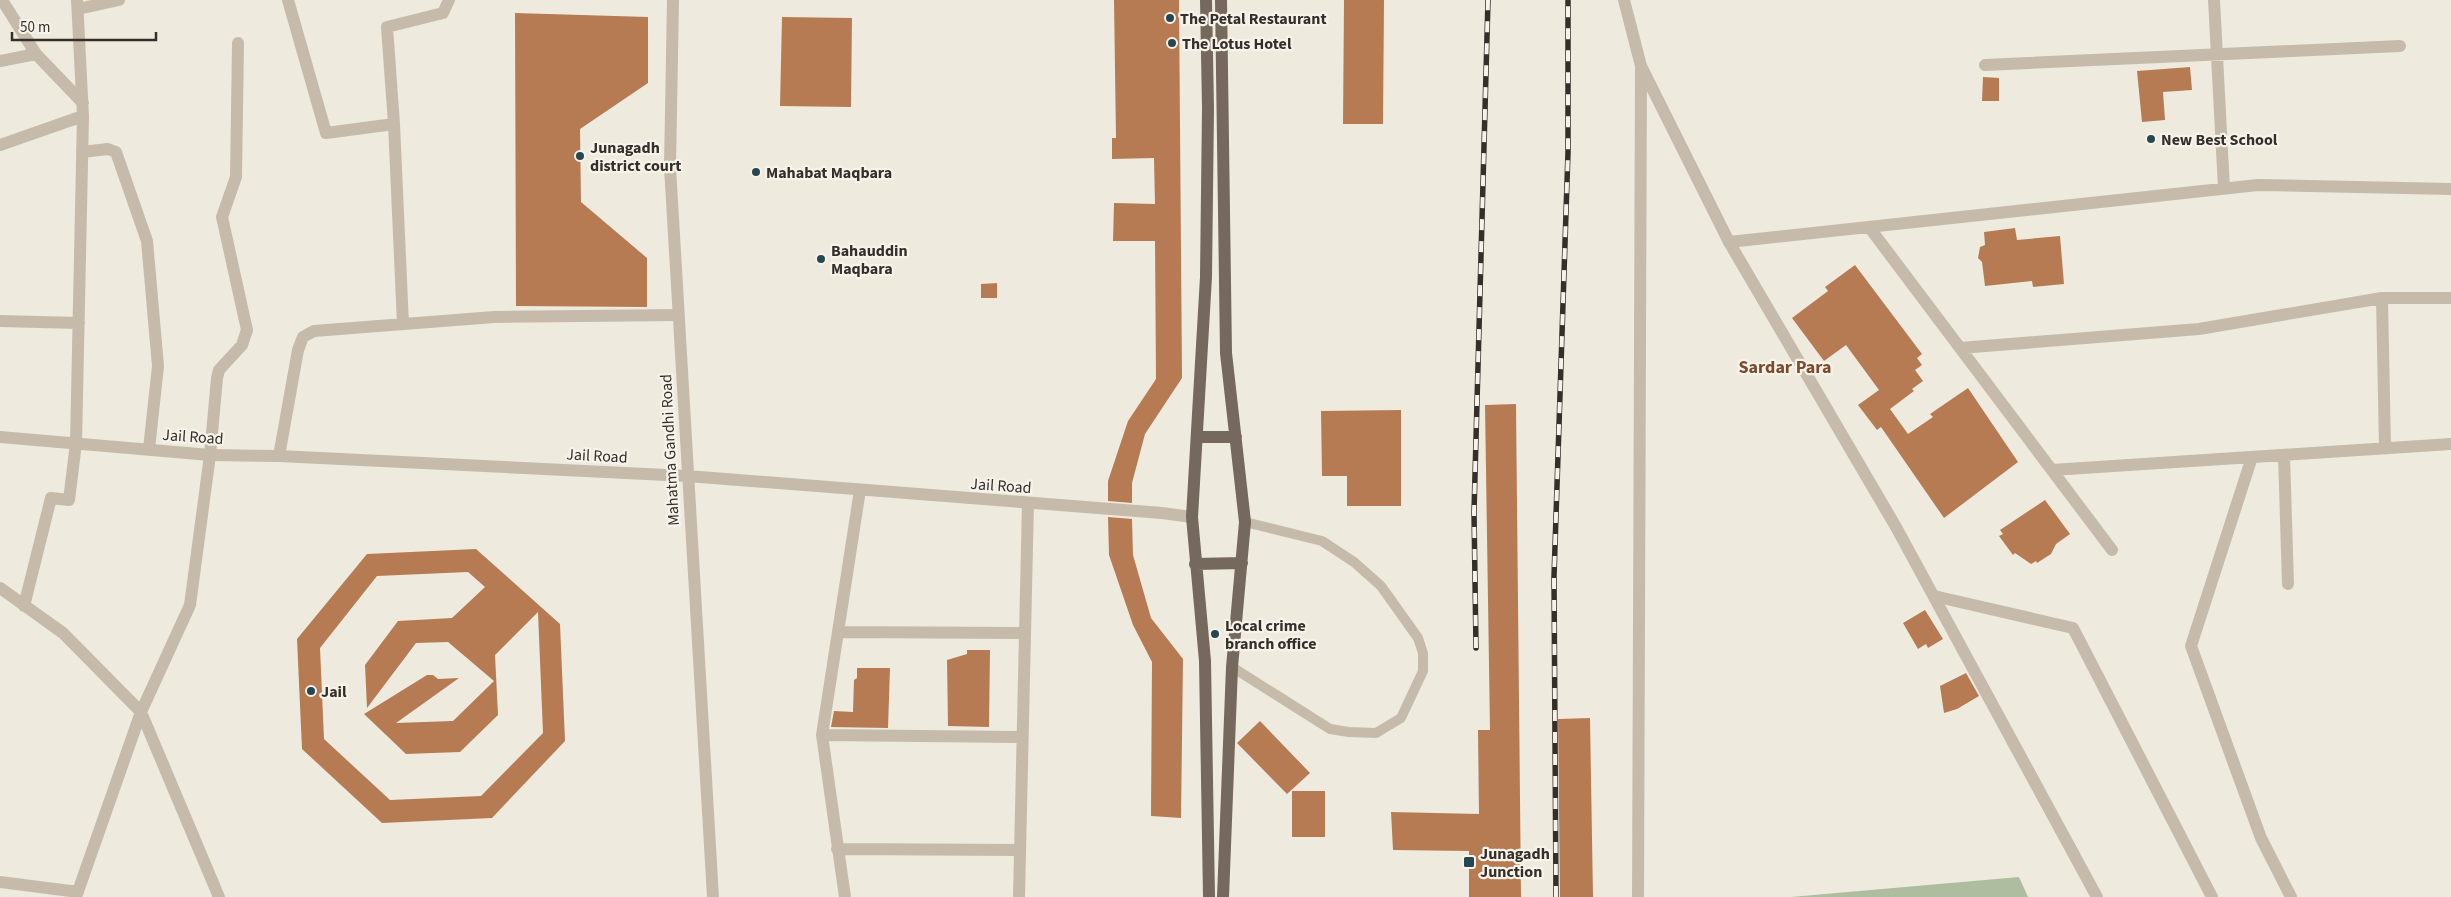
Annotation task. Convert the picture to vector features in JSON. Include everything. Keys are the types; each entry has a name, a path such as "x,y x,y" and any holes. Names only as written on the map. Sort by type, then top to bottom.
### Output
{"main road":[{"path":"1206,0 1208,108 1206,277 1192,517 1205,661 1209,897"},
{"path":"1221,0 1226,353 1245,522 1232,667 1222,897"},
{"path":"1198,437 1236,437"},
{"path":"1195,564 1242,563"}],"street":[{"path":"2,0 36,54 83,110"},
{"path":"24,606 51,498 69,500 76,443 83,110 78,4 120,0"},
{"path":"288,0 326,133 394,124"},
{"path":"403,324 394,124 387,27 443,14 449,0"},
{"name":"Mahatma Gandhi Road","path":"673,0 670,167 713,897"},
{"path":"1624,0 1641,66 1729,242 1896,527 2097,897"},
{"path":"2214,0 2224,188"},
{"path":"0,882 77,895 141,712 190,605 219,370 242,345 247,330 222,217 236,177 238,43"},
{"path":"1986,65 2400,46"},
{"path":"0,61 36,54"},
{"path":"1638,897 1641,66"},
{"path":"0,145 83,110"},
{"path":"82,152 108,149 116,152 147,241 158,366 149,449"},
{"path":"1729,242 2258,185 2451,189"},
{"path":"1869,227 2112,550"},
{"path":"1960,348 2199,329 2382,298 2451,298"},
{"path":"2382,298 2385,448"},
{"path":"279,456 298,350 303,338 314,331 494,317 678,315"},
{"path":"0,321 79,323"},
{"name":"Jail Road","path":"0,436 210,455 279,456 687,476 1162,512 1192,517"},
{"path":"2052,470 2451,444"},
{"path":"2284,455 2288,584"},
{"path":"2252,457 2191,646 2261,838 2292,897"},
{"path":"845,897 822,735 860,490"},
{"path":"1019,897 1028,503"},
{"path":"0,588 63,633 141,712 219,897"},
{"path":"1934,596 2073,628 2212,897"},
{"path":"838,632 1025,633"},
{"path":"822,735 1022,737"},
{"path":"837,849 1020,850"}],"lane":[{"path":"1232,667 1330,729 1376,733 1401,718 1423,671 1423,654 1418,638 1381,586 1354,562 1322,541 1245,522"}],"green space":[{"path":"2019,877 2028,897 1791,897"}],"building":[{"path":"1114,0 1179,0 1182,378 1145,434 1132,483 1132,503 1108,501 1108,481 1128,421 1156,379 1155,241 1113,241 1114,203 1155,204 1154,158 1112,159 1112,138 1116,138"},
{"path":"1344,0 1384,0 1383,124 1343,124"},
{"path":"515,13 648,17 648,83 580,129 581,202 647,258 647,307 516,306"},
{"path":"782,17 852,18 851,107 780,106"},
{"path":"2190,67 2192,90 2163,92 2165,120 2142,122 2137,71"},
{"path":"1983,77 1999,78 1999,101 1982,101"},
{"path":"2015,228 2017,240 2060,236 2064,284 2033,287 2032,281 1985,286 1982,262 1978,258 1980,247 1985,245 1984,232"},
{"path":"1855,265 1922,354 1917,358 1922,365 1915,370 1923,381 1912,389 1914,391 1890,409 1908,434 1933,417 1930,414 1968,388 2018,462 1944,518 1881,427 1877,430 1858,405 1879,390 1846,345 1824,361 1792,318 1828,291 1825,287"},
{"path":"997,283 997,298 981,298 981,284"},
{"path":"1516,404 1521,897 1469,897 1469,851 1393,850 1391,812 1479,814 1478,730 1490,730 1485,405"},
{"path":"1401,410 1401,506 1347,506 1347,476 1322,476 1321,411"},
{"path":"2045,500 2070,534 2056,544 2051,554 2037,563 2036,561 2031,564 2015,553 2013,555 1999,536 2003,534 2000,530"},
{"path":"1108,517 1132,519 1133,555 1151,618 1183,659 1181,818 1151,816 1152,662 1133,625 1109,555"},
{"path":"476,549 560,624 565,741 492,818 382,823 302,749 297,639 367,554","holes":["468,572 485,587 452,618 398,621 365,665 367,708 416,643 448,642 494,681 453,721 396,723 459,678 438,679 433,675 427,675 364,714 406,754 460,752 498,715 495,655 538,612 543,733 481,796 390,800 324,739 320,648 377,576"]},
{"path":"1925,610 1943,639 1928,648 1926,644 1918,649 1903,623"},
{"path":"967,650 990,650 989,727 948,726 947,660 967,654"},
{"path":"857,668 890,668 888,728 831,727 834,711 853,712 854,680 857,678"},
{"path":"1966,673 1979,696 1957,709 1944,713 1940,686"},
{"path":"1590,718 1593,897 1560,897 1558,719"},
{"path":"1260,721 1310,773 1287,794 1237,743"},
{"path":"1292,791 1325,791 1325,837 1292,837"}],"railway":[{"path":"1476,648 1474,512 1488,0"},
{"path":"1556,897 1554,577 1568,152 1568,0"}],"place":[{"name":"The Petal Restaurant","path":"1170,18"},
{"name":"The Lotus Hotel","path":"1172,43"},
{"name":"New Best School","path":"2151,139"},
{"name":"Junagadh district court","path":"580,156"},
{"name":"Mahabat Maqbara","path":"756,172"},
{"name":"Bahauddin Maqbara","path":"821,259"},
{"name":"Local crime branch office","path":"1215,634"},
{"name":"Jail","path":"311,691"},
{"name":"Junagadh Junction","path":"1469,862"}],"district":[{"name":"Sardar Para","path":"1785,367"}]}
